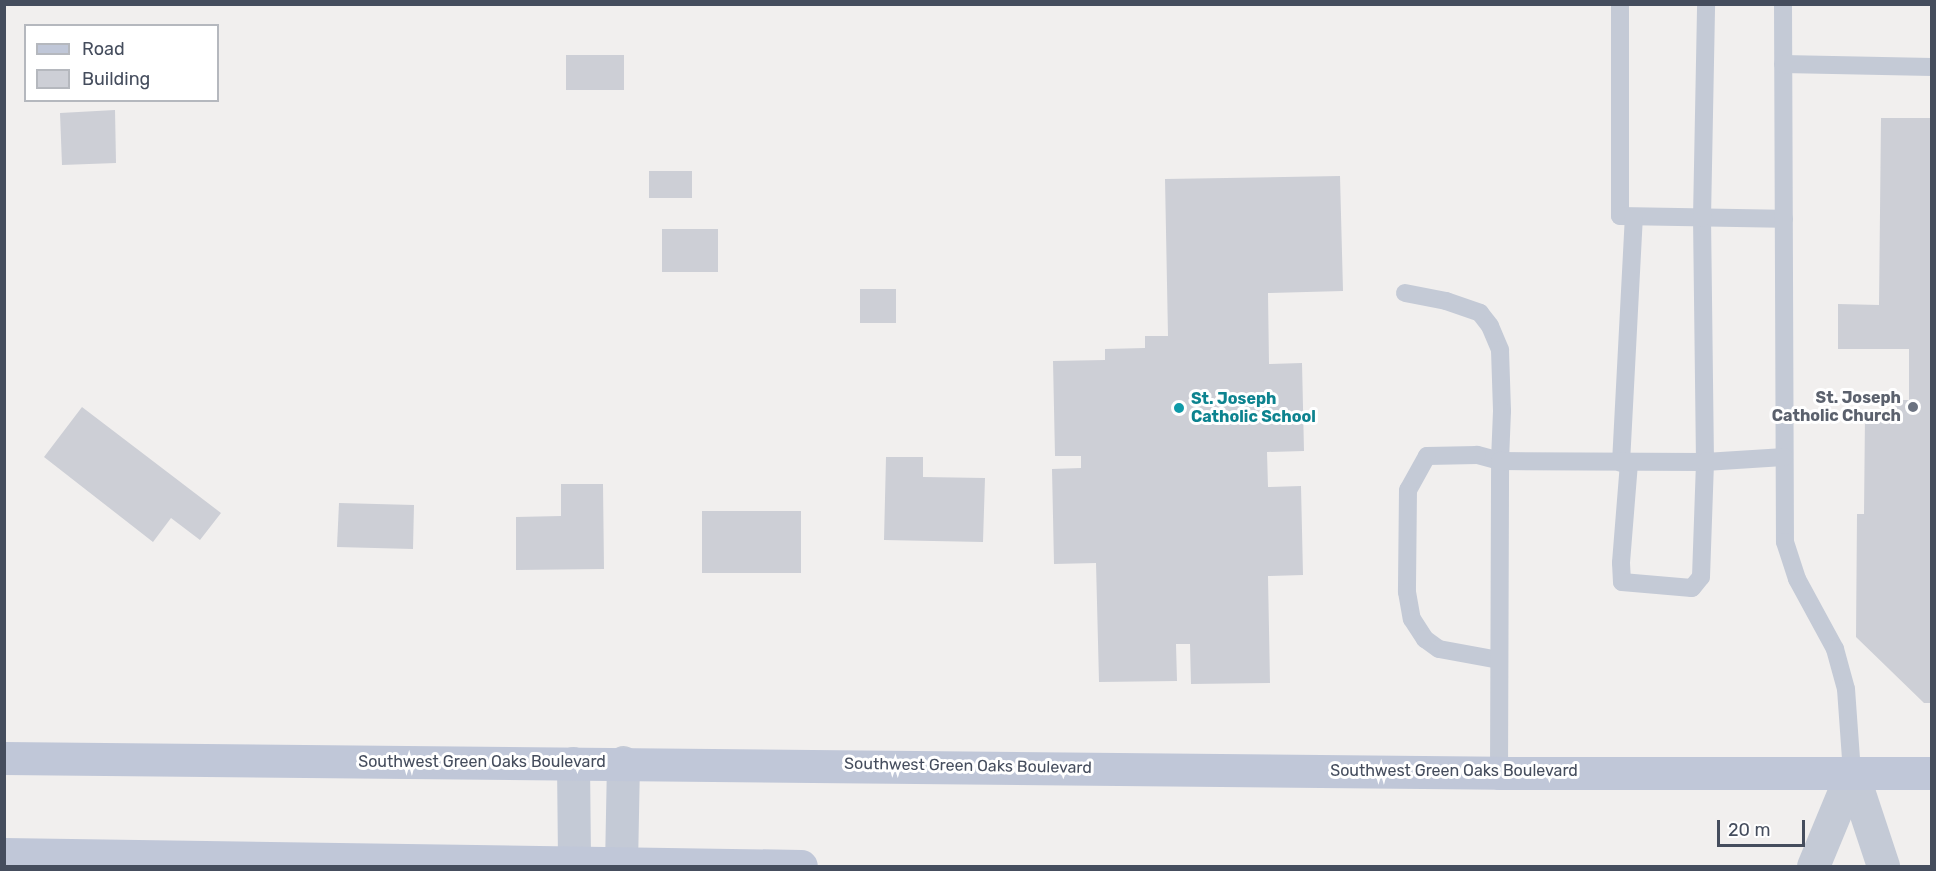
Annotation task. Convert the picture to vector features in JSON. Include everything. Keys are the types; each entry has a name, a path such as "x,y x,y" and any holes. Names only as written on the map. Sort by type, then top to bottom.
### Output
{"main road":[{"name":"Southwest Green Oaks Boulevard","path":"4,758 1499,772 1932,773"},
{"path":"4,854 801,867"}],"street":[{"path":"621,865 623,762"},
{"path":"573,763 574,865"},
{"path":"1813,867 1851,772"},
{"path":"1851,772 1883,867"}],"lane":[{"path":"1620,4 1620,216 1784,219"},
{"path":"1634,217 1622,582 1692,588 1701,577 1705,462 1702,218 1706,4"},
{"path":"1783,4 1785,542 1797,579 1835,649 1846,689 1851,772"},
{"path":"1783,64 1932,67"},
{"path":"1405,293 1446,301 1480,313 1490,326 1500,350 1502,411 1499,772"},
{"path":"1499,660 1439,649 1425,639 1413,619 1407,592 1408,490 1428,456 1478,455 1500,461 1625,463 1705,462 1784,457"}],"building":[{"path":"566,55 624,55 624,90 566,90"},
{"path":"115,110 116,163 62,165 60,113"},
{"name":"St. Joseph Catholic Church","path":"1881,118 1932,118 1932,703 1924,703 1856,637 1857,514 1864,514 1865,415 1894,415 1894,400 1909,400 1909,349 1838,349 1838,304 1879,305"},
{"path":"649,171 692,171 692,198 649,198"},
{"name":"St. Joseph Catholic School","path":"1340,176 1343,291 1268,293 1269,364 1302,363 1304,451 1267,452 1268,487 1301,486 1303,575 1268,576 1270,683 1191,684 1190,644 1176,644 1177,681 1099,682 1096,563 1054,564 1052,469 1081,468 1081,456 1055,456 1053,361 1105,360 1105,349 1145,348 1145,336 1168,336 1165,179"},
{"path":"662,229 718,229 718,272 662,272"},
{"path":"860,289 896,289 896,323 860,323"},
{"path":"82,407 221,513 200,540 171,518 153,542 44,457"},
{"path":"886,457 923,457 923,477 985,478 983,542 884,540"},
{"path":"561,484 603,484 604,569 516,570 516,517 561,516"},
{"path":"339,503 414,505 413,549 337,547"},
{"path":"702,511 801,511 801,573 702,573"}],"place":[{"name":"St. Joseph Catholic Church","path":"1913,407"},
{"name":"St. Joseph Catholic School","path":"1179,408"}]}
